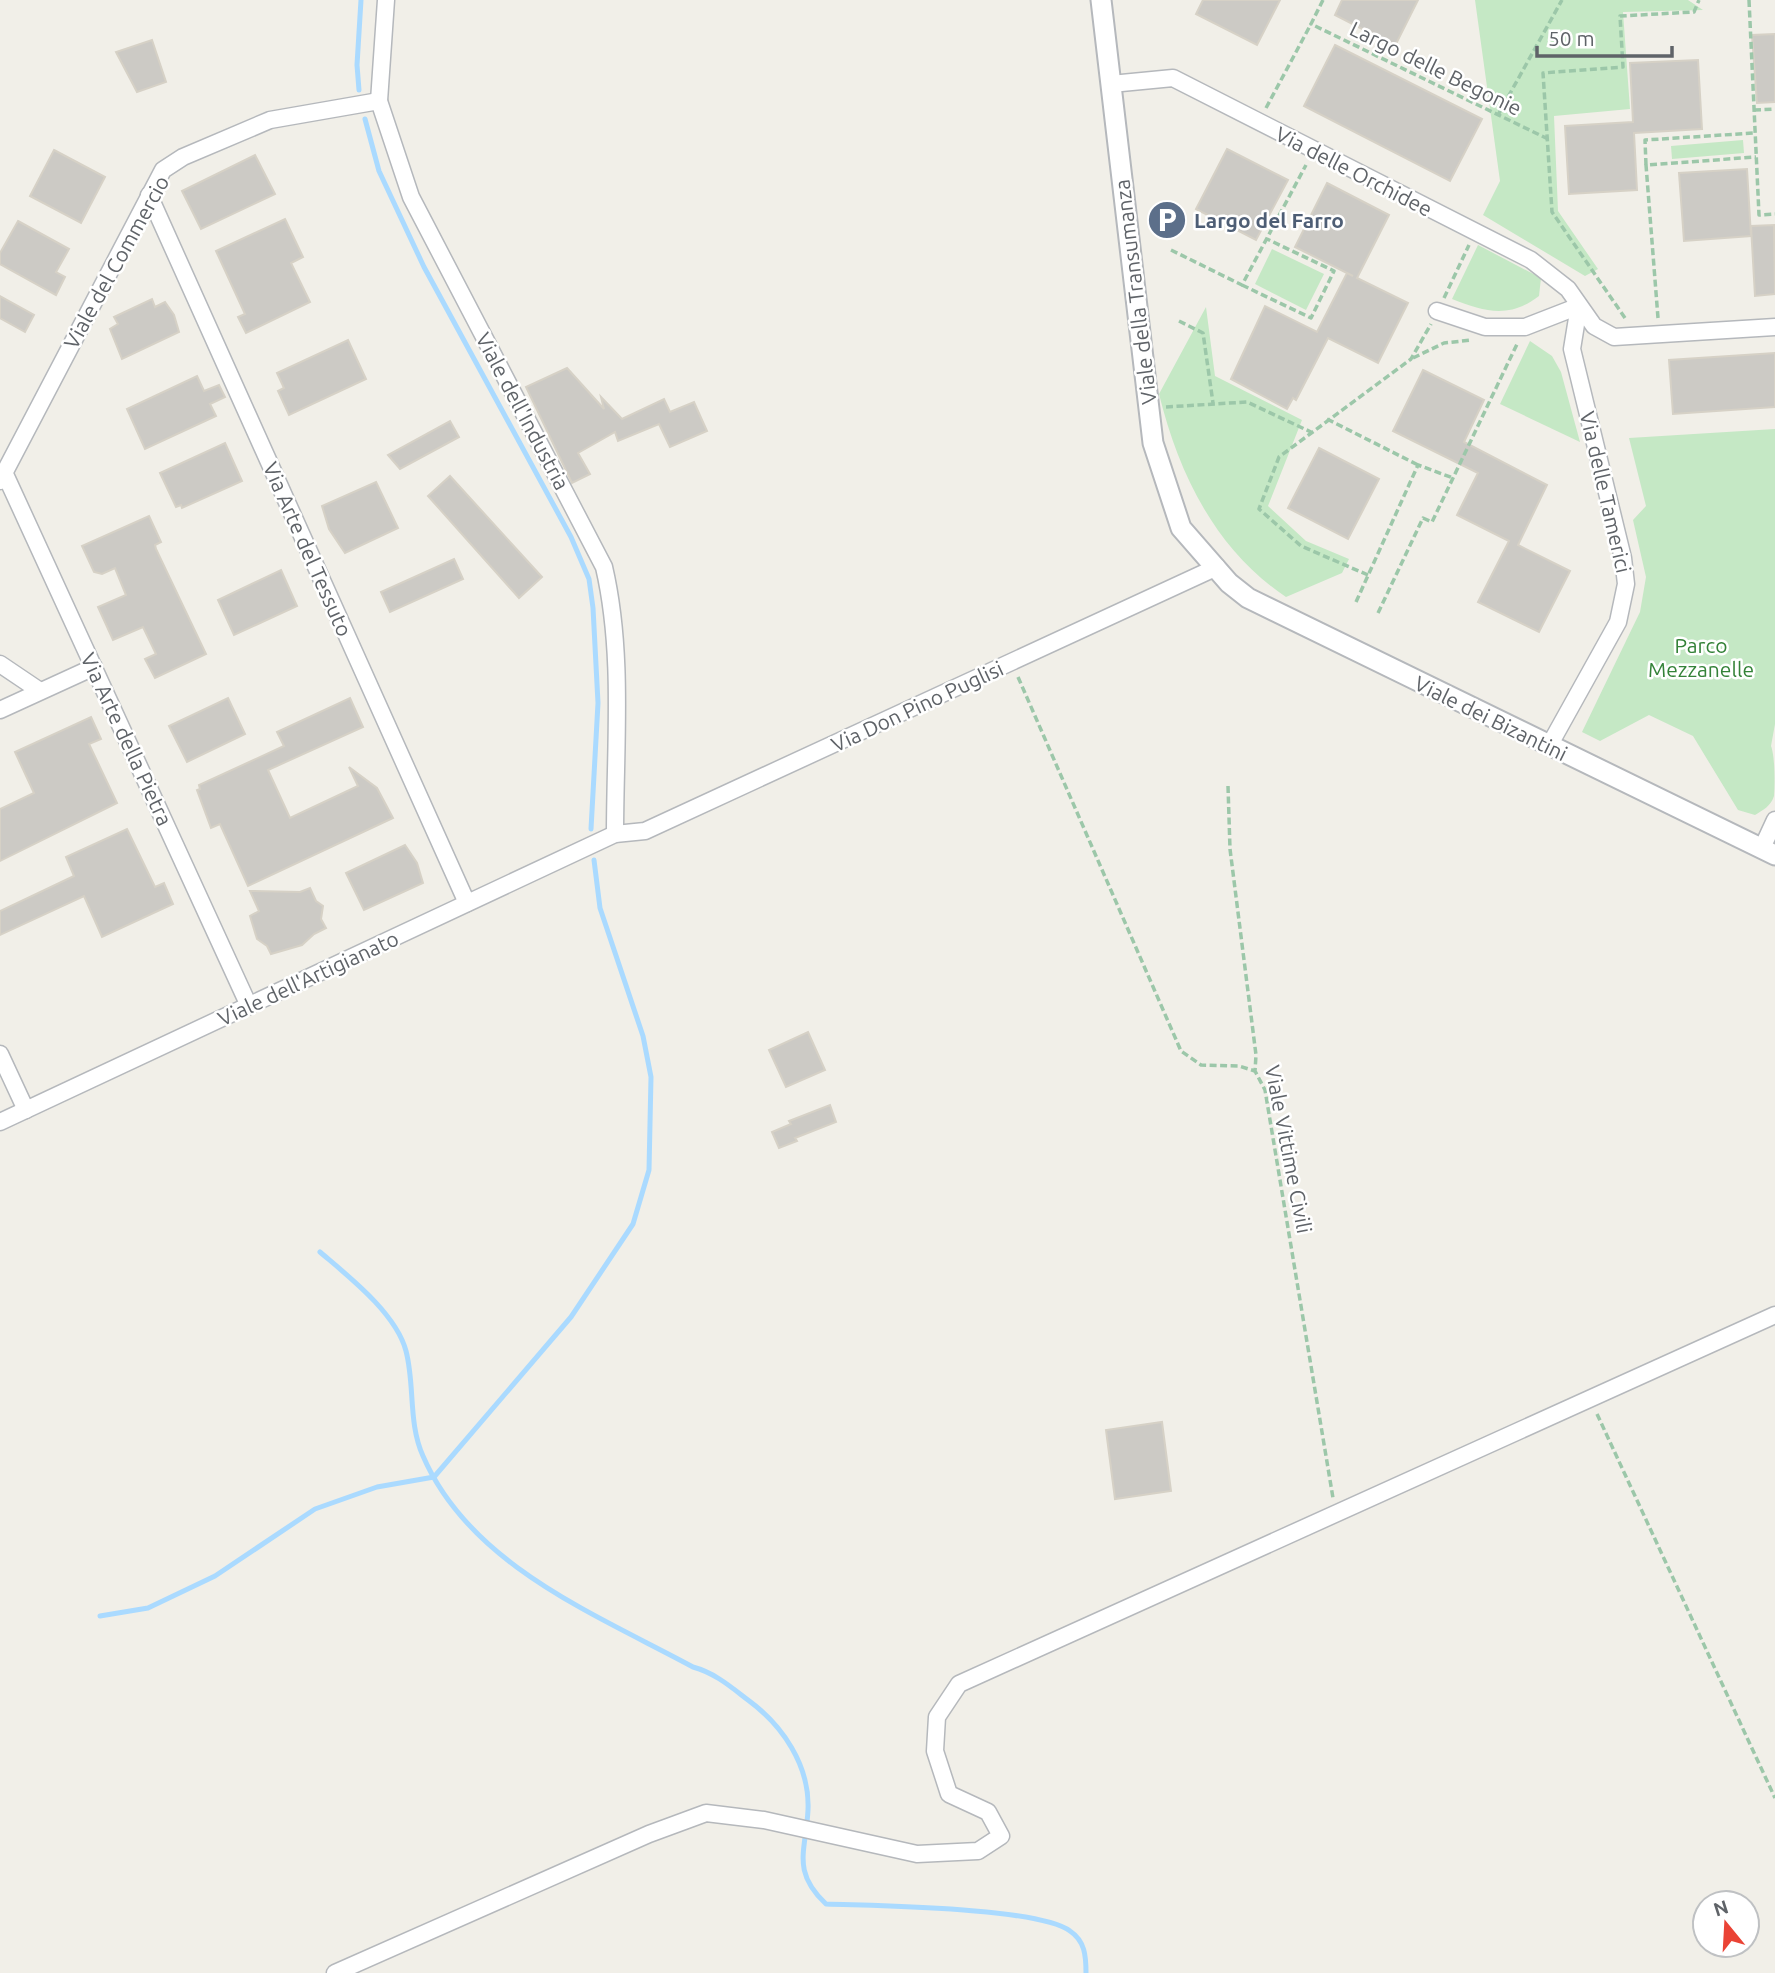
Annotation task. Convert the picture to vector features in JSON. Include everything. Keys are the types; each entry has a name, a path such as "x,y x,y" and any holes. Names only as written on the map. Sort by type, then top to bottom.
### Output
{"street":[{"name":"Viale dell'Industria","path":"386,0 379,101 411,197 604,567 614,610 616,652 615,834"},
{"name":"Viale della Transumanza","path":"1101,0 1153,443 1181,528 1217,567"},
{"name":"Via delle Orchidee","path":"1111,84 1172,78 1531,260 1568,289 1594,326 1615,337 1775,327"},
{"name":"Viale del Commercio","path":"2,477 163,170 183,157 270,120 379,101"},
{"name":"Via Arte del Tessuto","path":"149,195 467,903"},
{"path":"1437,312 1485,327 1525,327 1579,306"},
{"name":"Via delle Tamerici","path":"1549,746 1618,622 1626,584 1623,558 1573,349 1579,306"},
{"name":"Via Arte della Pietra","path":"2,477 94,667 249,1006"},
{"name":"Via Don Pino Puglisi","path":"615,834 645,831 1217,567"},
{"name":"Viale dei Bizantini","path":"1217,567 1229,583 1248,598 1768,852"},
{"path":"0,664 40,691"},
{"path":"0,710 94,667"},
{"path":"1768,852 1775,820"},
{"name":"Viale dell'Artigianato","path":"0,1122 615,834"},
{"path":"0,1054 26,1110"},
{"path":"335,1973 574,1866 706,1813 764,1820 917,1854 978,1851 1001,1836 988,1812 949,1794 935,1751 937,1717 959,1684 1336,1516 1775,1315"}],"path":[{"path":"1258,122 1323,0"},
{"path":"1498,115 1562,0"},
{"path":"1630,321 1620,315 1552,212 1543,73 1623,67 1620,16 1694,12 1699,0"},
{"path":"1749,0 1759,215 1775,214"},
{"name":"Largo delle Begonie","path":"1311,24 1548,139"},
{"path":"1754,110 1775,109"},
{"path":"1659,334 1645,140 1755,133"},
{"path":"1242,285 1314,150"},
{"path":"1646,165 1756,157"},
{"path":"1411,359 1475,232"},
{"path":"1171,250 1311,318 1334,271 1267,239"},
{"path":"1179,321 1203,333 1213,403"},
{"path":"1378,613 1423,517 1432,522 1525,327"},
{"path":"1368,575 1301,546 1259,509 1279,457 1411,359 1444,343 1482,339"},
{"path":"1149,409 1247,402 1311,432"},
{"path":"1327,419 1418,465 1453,478"},
{"path":"1356,602 1418,465"},
{"path":"1012,662 1181,1051 1201,1065 1239,1066 1255,1071"},
{"name":"Viale Vittime Civili","path":"1228,786 1230,849 1256,1055 1255,1071 1265,1090 1336,1516"},
{"path":"1590,1399 1775,1798"}],"green space":[{"path":"1475,0 1688,0 1703,10 1623,12 1630,109 1554,116 1558,211 1598,269 1585,276 1483,215 1500,181"},
{"path":"1743,140 1744,153 1672,159 1671,146"},
{"path":"1478,245 1541,278 1539,296 1517,308 1497,311 1452,299"},
{"path":"1272,249 1324,274 1306,310 1255,284"},
{"path":"1206,307 1215,376 1302,420 1268,506 1306,541 1349,559 1342,573 1286,597 1239,557 1220,533 1190,481 1167,424 1159,394"},
{"path":"1530,341 1552,356 1561,372 1580,442 1500,404"},
{"name":"Parco Mezzanelle","path":"1775,429 1775,724 1771,746 1774,796 1766,807 1755,815 1738,810 1693,736 1649,715 1600,741 1582,732 1640,612 1646,577 1633,520 1646,506 1629,438"}],"building":[{"path":"1203,0 1280,0 1257,45 1196,14"},
{"path":"1342,0 1418,0 1395,46 1335,15"},
{"path":"1775,34 1775,102 1757,103 1752,35"},
{"path":"152,40 166,82 137,92 116,52"},
{"path":"1335,45 1482,119 1450,181 1304,106"},
{"path":"1698,60 1702,129 1634,133 1637,190 1569,194 1565,126 1633,122 1630,63"},
{"path":"1227,149 1288,180 1256,240 1196,209"},
{"path":"54,150 105,177 81,223 30,196"},
{"path":"255,155 275,194 201,229 182,191"},
{"path":"1747,169 1751,236 1684,241 1679,173"},
{"path":"1327,183 1389,215 1357,278 1408,303 1378,363 1328,338 1296,400 1293,398 1287,409 1231,379 1265,306 1317,332 1347,273 1295,247"},
{"path":"285,219 303,257 291,263 310,302 246,333 238,317 245,314 216,251"},
{"path":"18,221 69,249 56,272 65,277 56,295 0,264 0,253"},
{"path":"1774,225 1775,294 1755,296 1751,226"},
{"path":"0,296 34,315 25,332 0,318"},
{"path":"152,299 155,307 165,302 174,315 179,332 122,359 110,329 118,324 114,317"},
{"path":"348,340 366,379 289,415 278,391 284,388 277,373"},
{"path":"1775,353 1775,407 1673,414 1669,360"},
{"path":"567,368 604,409 601,397 622,419 664,399 670,412 694,402 707,431 670,447 659,424 618,441 615,432 578,453 590,474 572,483 526,387"},
{"path":"1423,370 1484,400 1464,442 1547,485 1518,545 1570,571 1539,632 1478,602 1509,541 1457,515 1478,473 1393,431"},
{"path":"197,376 204,391 219,385 225,397 210,404 216,416 145,449 127,409"},
{"path":"450,421 459,437 400,469 388,455"},
{"path":"225,443 242,481 182,508 181,505 176,507 160,473"},
{"path":"1319,448 1379,479 1348,539 1288,508"},
{"path":"450,476 542,577 519,598 428,496"},
{"path":"376,482 398,528 345,553 329,529 322,506"},
{"path":"149,516 161,542 155,545 156,549 206,654 155,678 145,659 156,654 143,627 113,640 98,607 126,595 115,568 102,574 94,572 82,546"},
{"path":"454,559 463,579 390,612 381,592"},
{"path":"281,570 297,606 234,635 218,600"},
{"path":"228,698 245,734 187,762 169,726"},
{"path":"350,698 363,727 268,770 290,818 358,786 349,767 377,788 393,818 248,886 220,824 211,828 197,790 200,789 199,785 284,746 277,732"},
{"path":"91,717 101,739 89,744 117,803 0,861 0,809 34,793 15,752"},
{"path":"127,829 155,887 164,883 173,904 102,937 84,896 0,935 0,911 74,876 66,857"},
{"path":"405,845 417,863 423,883 364,910 346,873"},
{"path":"310,888 316,901 323,906 321,919 326,928 302,945 271,954 267,946 257,939 250,916 259,911 250,891 300,892"},
{"path":"808,1032 825,1070 786,1087 769,1050"},
{"path":"830,1105 836,1122 795,1138 797,1141 779,1148 772,1132 791,1124 789,1121"},
{"path":"1162,1422 1171,1491 1115,1499 1106,1430"}],"waterway":[{"path":"359,90 357,65 361,0"},
{"path":"365,119 379,171 424,267 571,537 589,579 598,703 591,829"},
{"path":"100,1616 148,1608 215,1576 315,1509 377,1487 434,1477 571,1317 633,1224 649,1170 651,1077 643,1036 600,908 594,860"},
{"path":"320,1252 370,1296 401,1337 409,1364 418,1443 444,1494 471,1528 503,1557 539,1582 577,1606 722,1681 772,1721 792,1747 804,1777 808,1810 804,1871 815,1892 826,1904 991,1912 1052,1923 1070,1931 1079,1939 1085,1955 1086,1973"}],"place":[{"name":"Largo del Farro","path":"1167,220"}]}
